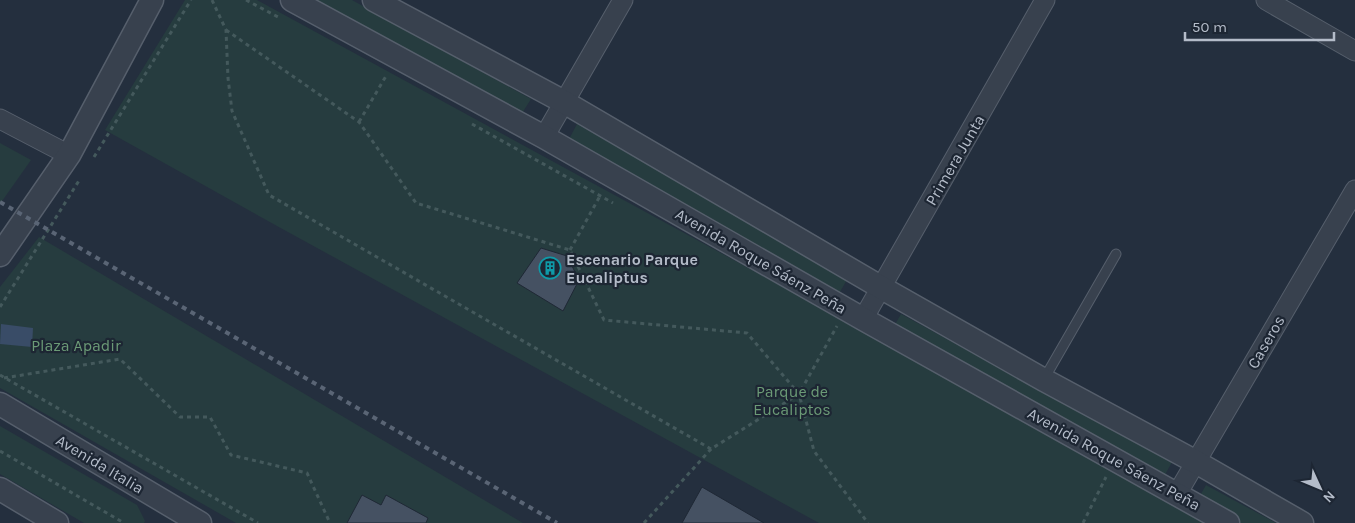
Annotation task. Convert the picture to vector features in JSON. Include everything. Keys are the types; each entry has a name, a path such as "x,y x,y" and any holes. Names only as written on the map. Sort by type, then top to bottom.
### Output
{"street":[{"path":"0,255 69,155 152,0"},
{"path":"374,0 564,102 882,288 1302,523"},
{"path":"544,137 624,0"},
{"name":"Primera Junta","path":"863,319 1045,0"},
{"path":"1266,0 1355,51"},
{"name":"Avenida Roque Sáenz Peña","path":"287,10 544,137 863,319 1228,523"},
{"path":"0,119 69,155"},
{"name":"Caseros","path":"1178,494 1355,190"},
{"name":"Avenida Italia","path":"0,404 189,520"},
{"path":"0,489 57,523"}],"lane":[{"path":"1044,380 1116,254"}],"path":[{"path":"212,0 226,30 228,78 232,111 269,195 710,449"},
{"path":"246,0 287,10"},
{"path":"226,30 359,122 416,203 570,250 604,320 747,333 799,394 814,451 868,523"},
{"path":"377,71 395,81"},
{"path":"359,122 386,76"},
{"path":"472,124 618,206"},
{"path":"570,250 600,196"},
{"path":"644,523 710,449 799,394 837,326"},
{"path":"4,378 120,359 180,416 210,417 231,455 307,473 330,523"},
{"path":"0,375 258,523"},
{"path":"0,451 124,523"}],"green space":[{"name":"Parque de Eucaliptos","path":"185,0 257,0 851,324 1206,523 819,523 105,130"},
{"path":"312,0 352,0 531,99 519,118"},
{"path":"577,124 848,278 837,297 568,141"},
{"path":"0,143 31,160 0,204"},
{"name":"Plaza Apadir","path":"39,237 523,523 236,523 0,388 0,287"},
{"path":"901,314 1172,462 1161,482 892,330"},
{"path":"0,426 137,505 145,521 144,523 84,523 0,474"},
{"path":"1206,485 1276,523 1236,523 1197,501"}],"water":[{"path":"1,324 33,328 32,347 0,344"}],"building":[{"name":"Escenario Parque Eucaliptus","path":"541,248 567,256 579,280 563,311 517,283"},
{"path":"702,487 764,523 682,523"},
{"path":"362,495 381,505 386,495 428,518 426,523 347,523"}],"railway":[{"path":"0,202 557,523"}],"place":[{"name":"Escenario Parque Eucaliptus","path":"550,268"}]}
